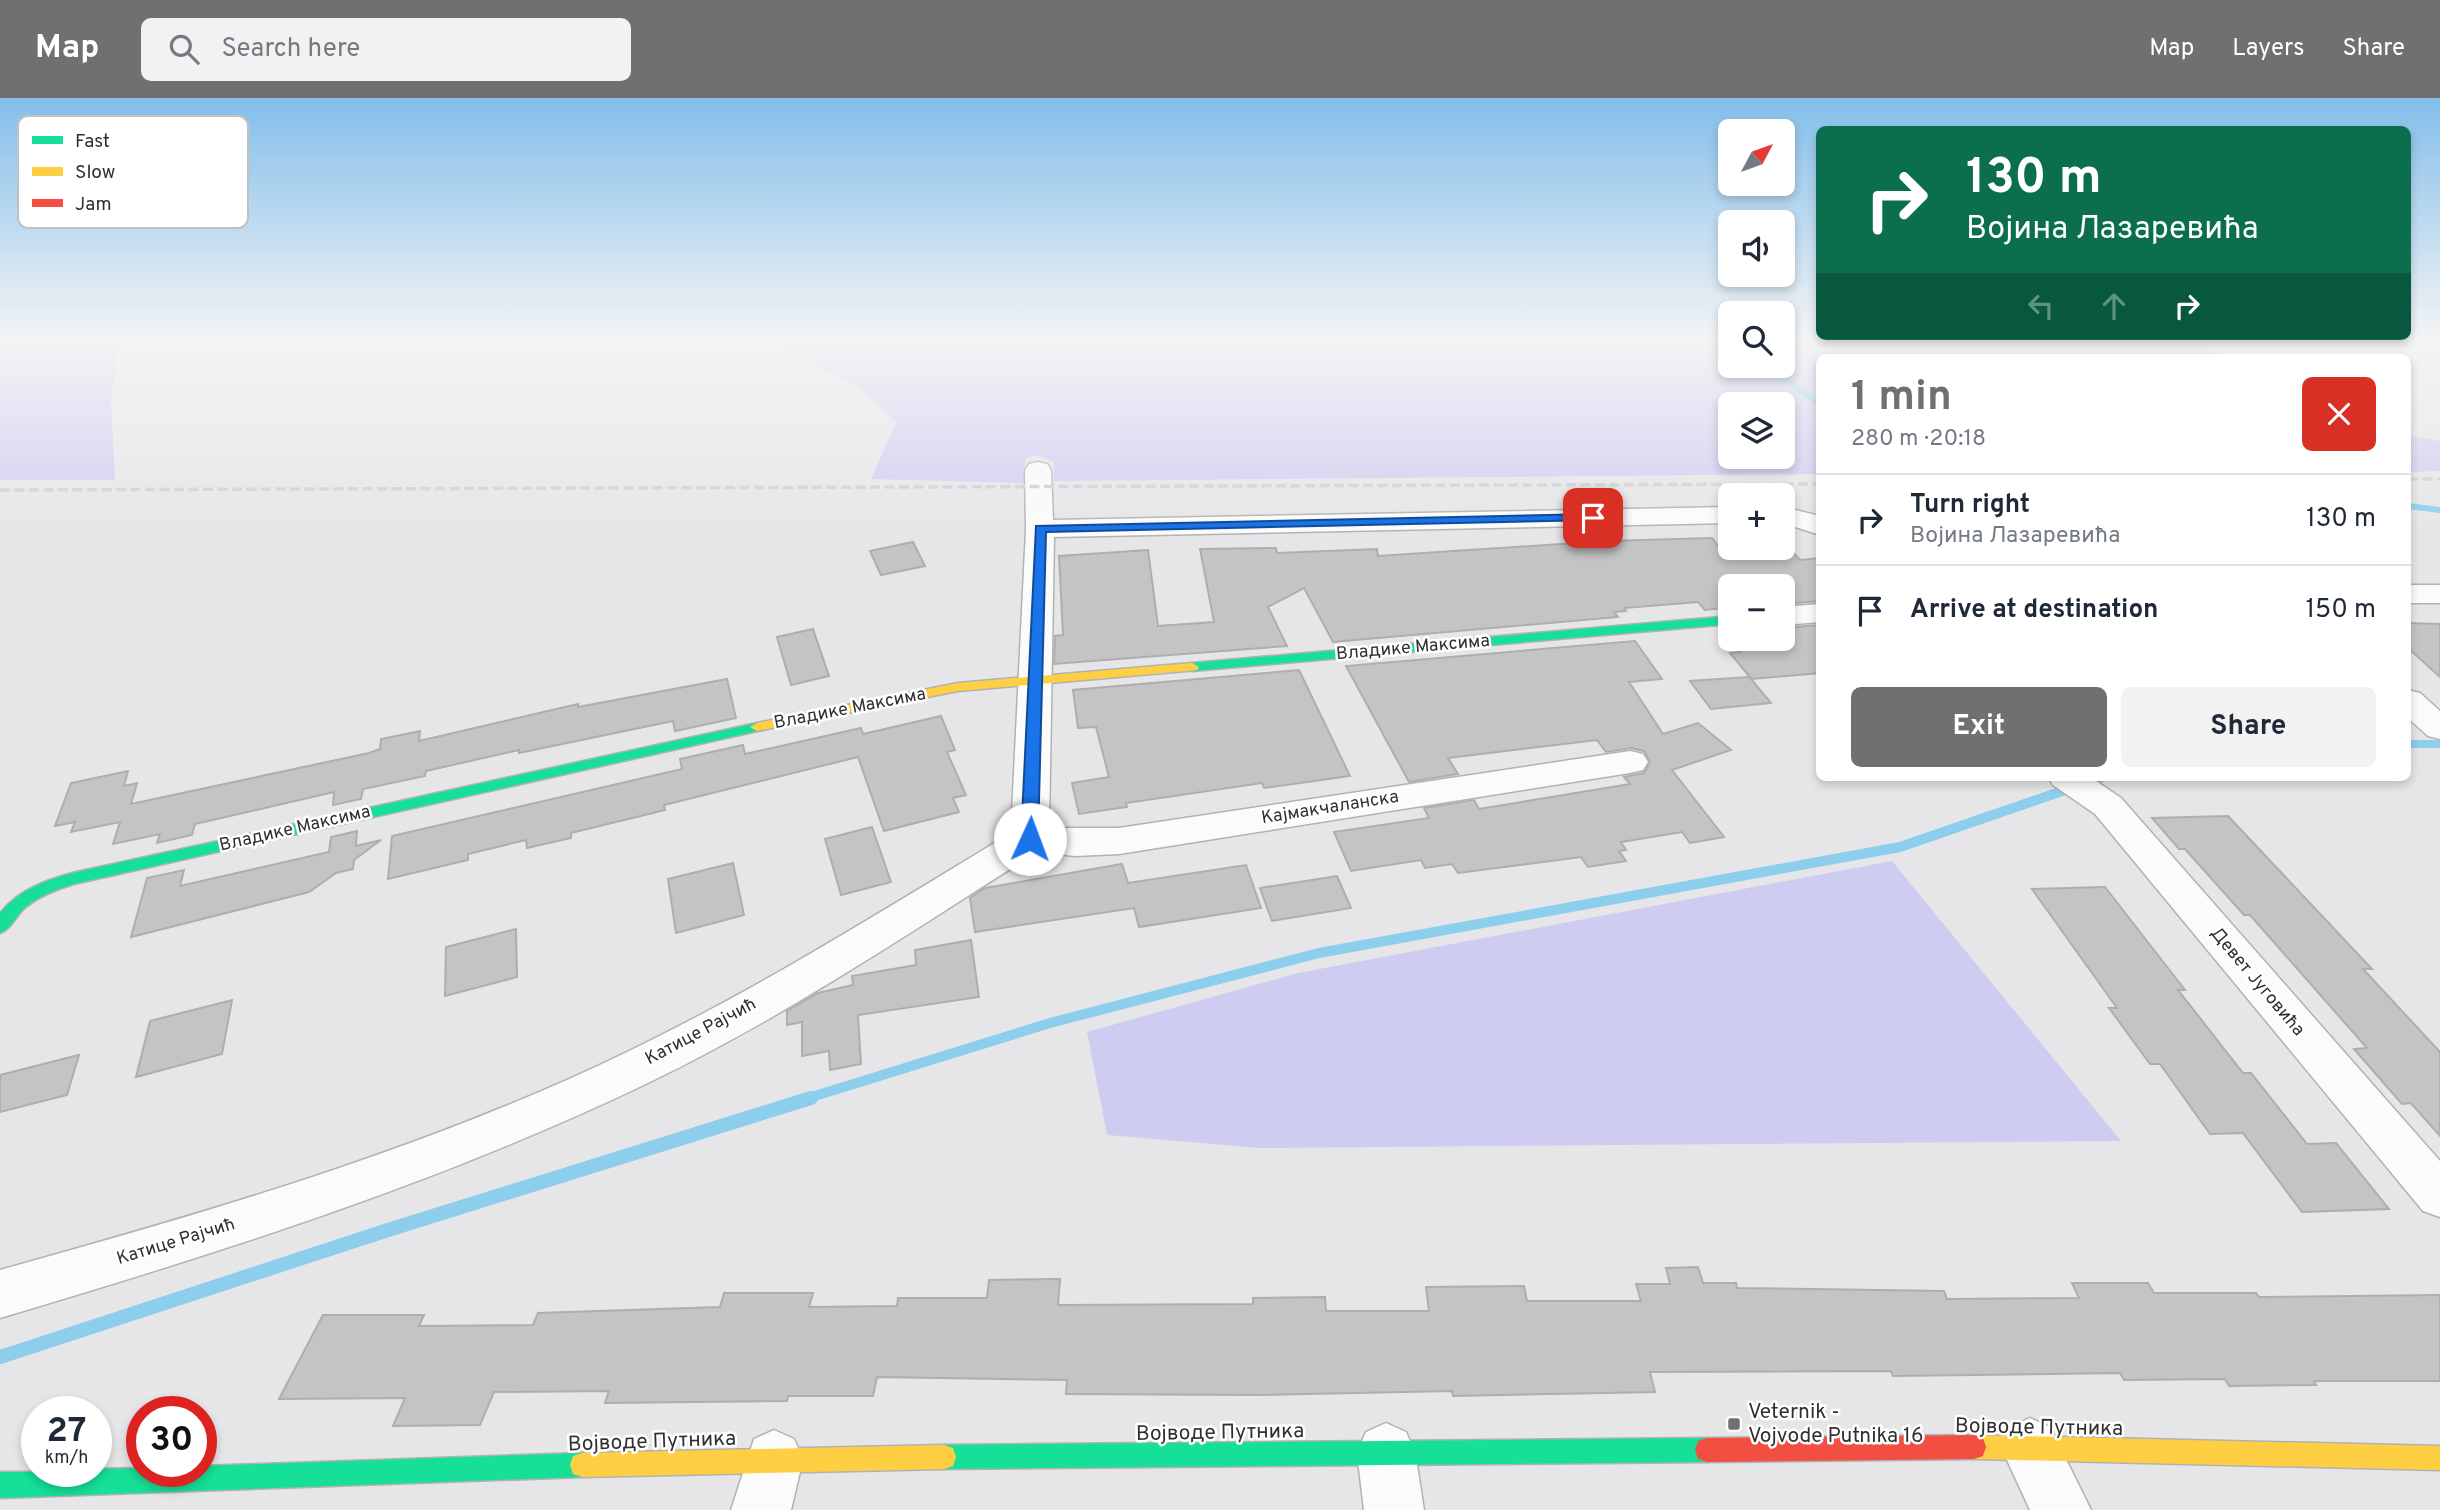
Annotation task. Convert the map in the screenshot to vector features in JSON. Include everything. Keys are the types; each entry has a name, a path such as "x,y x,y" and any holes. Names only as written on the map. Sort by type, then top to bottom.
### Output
{"street":[{"path":"1030,839 1040,529 1038,470"},
{"path":"1040,529 1718,515"},
{"path":"1795,517 1816,525"},
{"path":"2411,594 2440,594"},
{"path":"1795,615 1816,613"},
{"name":"Владике Максима","path":"0,927 16,904 36,891 100,872 868,703 958,687 1718,621"},
{"path":"2411,703 2440,729"},
{"name":"Кајмакчаланска","path":"1030,839 1075,843 1119,841 1630,762"},
{"name":"Девет Југовића","path":"2072,781 2108,806 2440,1196"},
{"name":"Катице Рајчић","path":"0,1294 201,1237 412,1161 581,1094 696,1037 817,969 1030,839"},
{"path":"2030,1447 2061,1510"},
{"name":"Војводе Путника","path":"0,1485 210,1493 767,1485 1386,1452 2030,1447 2440,1458"},
{"path":"1386,1452 1395,1510"}],"shaded area":[{"path":"0,404 111,404 115,480 0,480"},
{"path":"876,404 1718,404 1718,469 1795,469 1795,404 1816,404 1816,474 1054,481 1054,462 1037,455 1025,459 1025,483 871,479 896,422"},
{"path":"2411,436 2440,441 2440,471 2411,472"},
{"path":"1892,861 2121,1141 1260,1148 1107,1135 1087,1032 1298,973"}],"building":[{"path":"1712,538 1718,546 1718,560 1795,560 1795,554 1800,560 1816,558 1816,601 1795,603 1795,574 1718,574 1718,608 1705,610 1698,602 1624,608 1626,611 1614,612 1618,617 1333,642 1304,588 1268,607 1287,646 1054,664 1055,636 1063,635 1059,556 1148,550 1158,626 1214,622 1200,549 1276,548 1277,553 1377,549 1378,556 1606,541"},
{"path":"913,542 925,566 881,575 870,551"},
{"path":"2411,623 2440,624 2440,677 2411,651"},
{"path":"1816,625 1816,673 1751,679 1771,703 1711,709 1690,681 1750,677 1730,653 1795,651 1795,627"},
{"path":"813,629 829,676 791,685 777,637"},
{"path":"1635,641 1662,679 1629,682 1663,734 1698,723 1731,750 1672,770 1724,837 1690,843 1682,832 1621,842 1626,850 1619,851 1626,861 1588,867 1581,857 1458,873 1452,864 1425,868 1421,860 1351,871 1334,832 1429,818 1424,808 1474,800 1479,809 1630,784 1624,777 1644,773 1650,761 1644,751 1631,748 1606,752 1597,740 1448,758 1458,774 1409,782 1346,666"},
{"path":"1299,670 1350,776 1264,788 1262,783 1126,803 1127,807 1079,814 1072,783 1109,777 1096,727 1078,728 1073,690"},
{"path":"727,679 736,718 675,731 673,721 519,753 519,750 426,771 425,776 363,789 361,799 333,805 334,792 195,824 192,835 157,843 160,834 113,844 120,822 71,832 75,822 55,826 71,783 128,771 124,786 137,783 131,804 369,753 380,749 381,739 420,731 419,741 578,704 578,707"},
{"path":"941,716 955,750 947,752 966,795 953,798 959,812 884,831 858,757 664,805 665,810 571,833 571,838 527,848 526,840 468,854 468,860 388,879 392,836 682,769 680,759 743,745 745,754 861,728 863,734"},
{"path":"2228,816 2372,969 2363,969 2440,1052 2440,1136 2411,1103 2402,1104 2354,1049 2367,1048 2250,915 2244,915 2185,849 2179,849 2152,818"},
{"path":"872,827 891,882 841,895 825,839"},
{"path":"357,831 356,846 381,840 354,860 353,869 336,873 309,892 131,937 147,878 184,870 180,886 329,852 331,837"},
{"path":"733,863 744,915 676,933 668,879"},
{"path":"1122,864 1128,883 1246,865 1261,908 1139,927 1134,908 975,932 970,898 985,888"},
{"path":"1337,876 1351,908 1272,921 1260,888"},
{"path":"2105,887 2185,990 2178,990 2243,1073 2251,1073 2307,1144 2336,1143 2389,1209 2302,1212 2243,1133 2210,1134 2160,1064 2150,1064 2109,1008 2117,1008 2032,889"},
{"path":"516,929 517,977 445,996 446,947"},
{"path":"971,940 979,997 858,1015 861,1064 830,1070 829,1051 802,1056 802,1022 787,1025 787,1011 818,993 853,985 852,976 916,965 915,950"},
{"path":"232,1000 222,1054 136,1077 150,1021"},
{"path":"79,1055 67,1095 0,1112 0,1075"},
{"path":"1698,1267 1703,1283 1736,1283 1737,1288 1944,1291 1947,1299 2079,1298 2072,1283 2148,1283 2154,1293 2256,1293 2259,1297 2440,1295 2440,1381 2314,1381 2316,1385 2229,1386 2225,1379 2124,1380 2120,1373 1893,1376 1891,1371 1650,1372 1655,1392 1453,1396 1452,1391 1257,1395 1066,1394 1067,1380 877,1377 873,1396 788,1396 787,1401 605,1403 609,1391 494,1392 480,1425 393,1426 405,1398 279,1399 323,1315 424,1315 419,1326 533,1325 538,1313 720,1307 724,1293 813,1293 809,1307 897,1306 898,1298 987,1298 989,1280 1060,1279 1058,1305 1253,1304 1253,1298 1325,1297 1326,1311 1429,1311 1426,1287 1524,1286 1527,1301 1641,1301 1636,1284 1670,1284 1666,1268"}],"waterway":[{"path":"2411,506 2440,510"},
{"path":"2411,744 2440,744"},
{"path":"805,1099 1050,1023 1319,953 1900,847 2091,781"},
{"path":"0,1357 388,1230 811,1098"}],"railway":[{"path":"2411,479 2440,479"},
{"path":"0,490 1816,484"}],"traffic: fast":[{"path":"1192,667 1718,621"},
{"path":"0,927 21,901 50,886 72,879 757,727"},
{"path":"944,1457 1707,1450"},
{"path":"0,1485 582,1465"}],"traffic: slow":[{"path":"757,727 958,687 1192,667"},
{"path":"1974,1447 2440,1458"},
{"path":"582,1465 944,1457"}],"traffic: jam":[{"path":"1707,1450 1974,1447"}],"place":[{"name":"Veternik - Vojvode Putnika 16","path":"1734,1424"}],"route":[{"path":"1030,839 1040,529 1593,518"}]}
